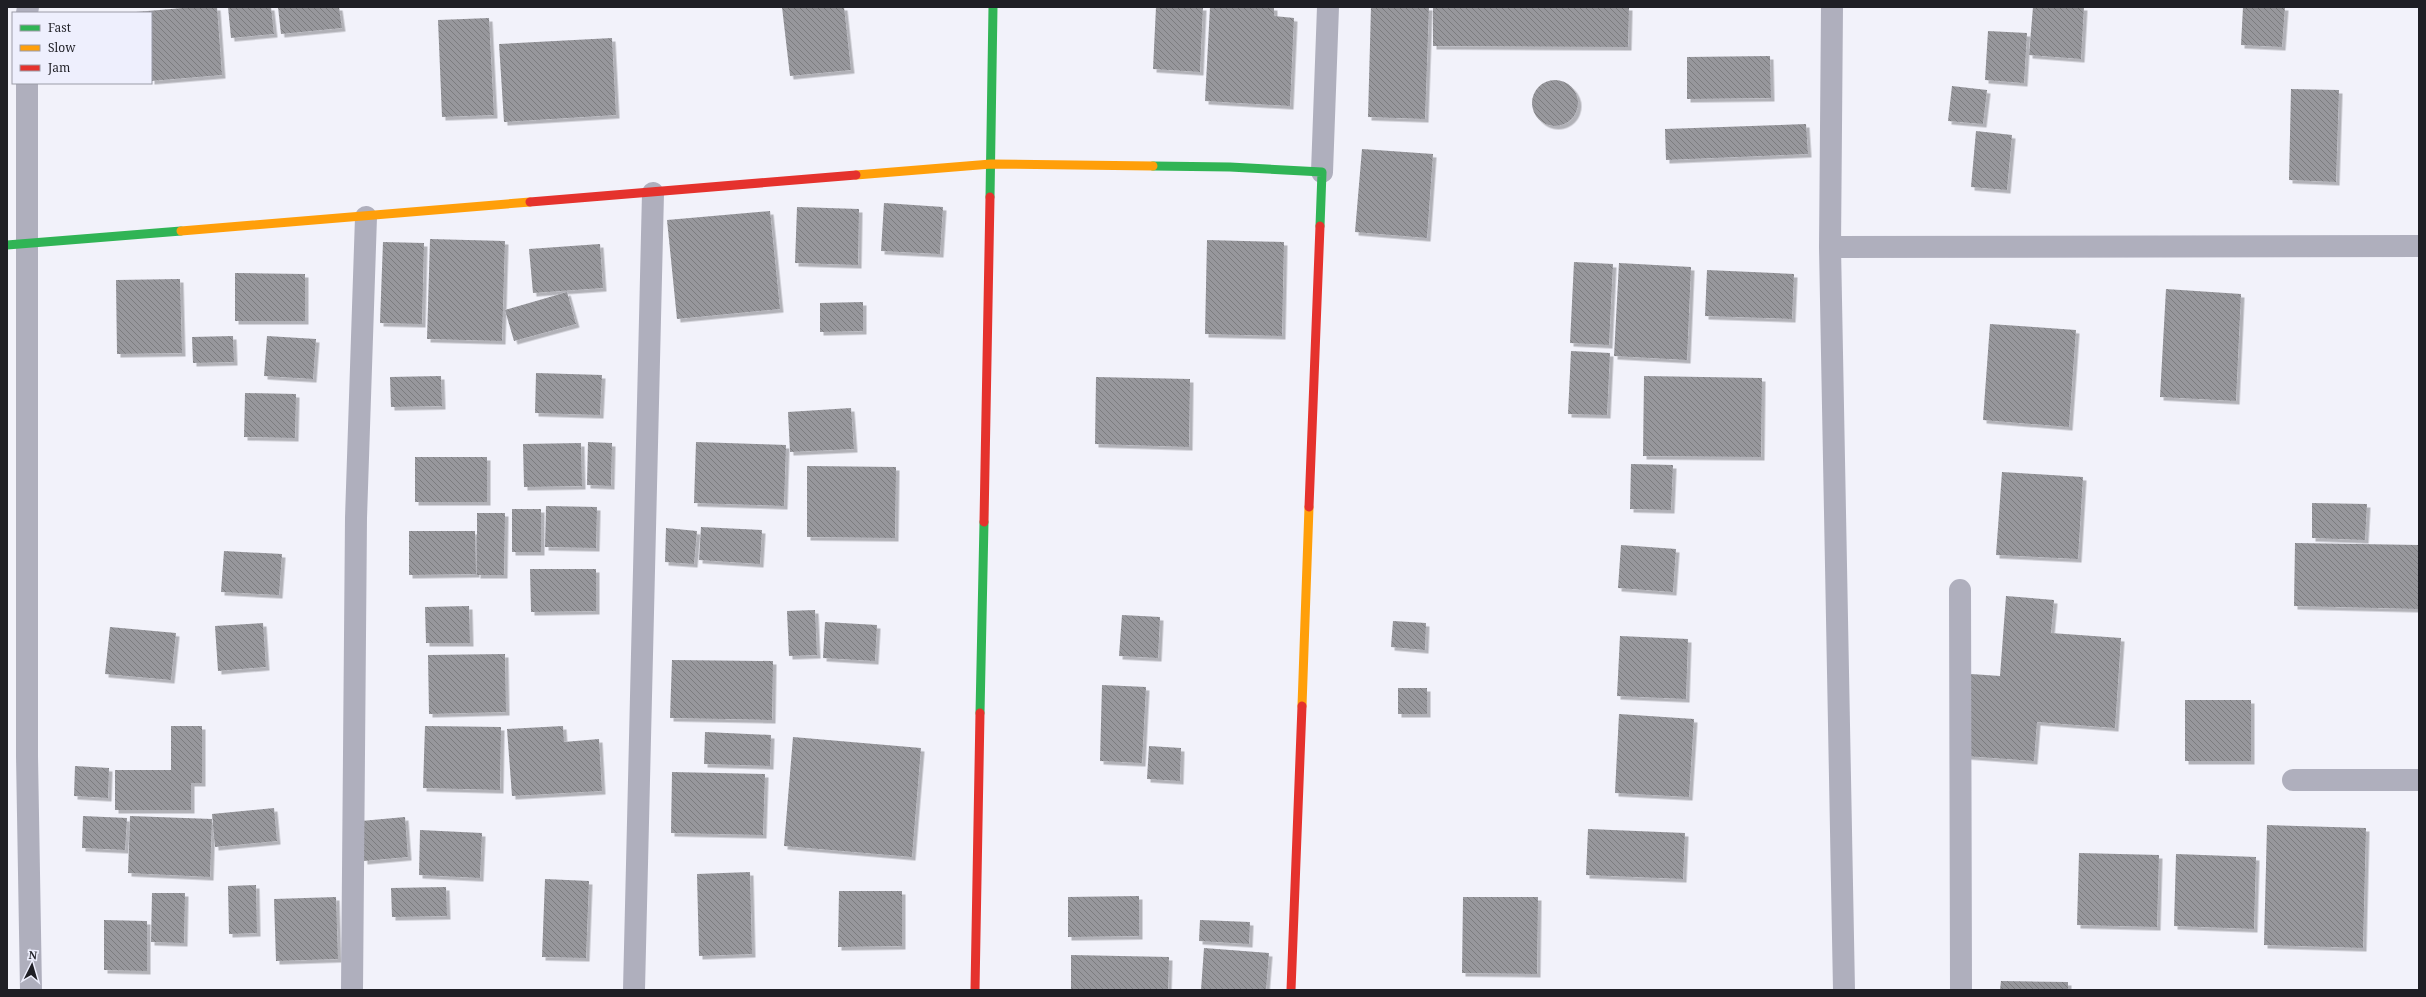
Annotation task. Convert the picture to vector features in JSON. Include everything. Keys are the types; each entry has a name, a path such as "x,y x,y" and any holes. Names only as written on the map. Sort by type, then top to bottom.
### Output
{"street":[{"path":"975,990 993,7"},
{"path":"1292,990 1328,7"},
{"path":"1832,7 1830,247 1844,990"},
{"path":"27,84 16,245 31,990"},
{"path":"16,245 991,164 1230,167 1322,172"},
{"path":"634,990 654,193"},
{"path":"352,990 356,518 366,217"},
{"path":"1830,247 2419,246"},
{"path":"1960,590 1961,990"},
{"path":"2293,780 2419,780"}],"building":[{"path":"194,7 217,7 222,75 152,81 152,12 136,12"},
{"path":"228,7 271,7 274,34 231,38"},
{"path":"278,7 339,7 342,28 281,34"},
{"path":"782,7 844,7 851,70 790,76"},
{"path":"1156,7 1203,7 1200,72 1153,69"},
{"path":"1210,7 1274,7 1274,16 1294,18 1290,106 1205,101"},
{"path":"1371,7 1429,7 1425,119 1368,117"},
{"path":"1433,7 1629,7 1628,47 1433,46"},
{"path":"2033,7 2084,7 2081,59 2029,55"},
{"path":"2243,7 2285,7 2282,47 2241,45"},
{"path":"489,18 494,115 442,117 438,20"},
{"path":"1988,31 2027,33 2024,83 1985,80"},
{"path":"612,38 616,115 504,122 499,44"},
{"path":"1770,56 1771,98 1687,99 1687,57"},
{"path":"1551,80 1559,80 1568,84 1574,90 1578,103 1574,116 1568,122 1559,126 1551,126 1542,122 1536,116 1532,107 1532,99 1536,90 1542,84"},
{"path":"1952,86 1987,90 1983,124 1948,121"},
{"path":"2291,89 2339,90 2336,182 2289,180"},
{"path":"1806,124 1808,154 1666,160 1665,129"},
{"path":"1976,131 2012,135 2007,190 1971,187"},
{"path":"1362,149 1433,154 1427,238 1355,232"},
{"path":"884,203 943,207 940,254 881,251"},
{"path":"797,207 859,209 858,265 795,263"},
{"path":"770,211 780,309 677,319 667,220"},
{"path":"430,239 505,241 502,341 427,339"},
{"path":"1207,240 1284,242 1282,336 1205,334"},
{"path":"383,242 424,243 422,324 380,323"},
{"path":"600,244 603,288 533,293 529,249"},
{"path":"1574,262 1613,264 1609,345 1570,343"},
{"path":"1619,263 1691,267 1687,360 1614,356"},
{"path":"1707,270 1794,274 1792,319 1705,316"},
{"path":"235,273 305,274 305,321 235,321"},
{"path":"180,279 182,353 117,354 116,280"},
{"path":"2166,289 2241,294 2236,401 2160,397"},
{"path":"567,292 576,324 514,341 505,310"},
{"path":"863,302 863,331 820,332 820,303"},
{"path":"1990,324 2076,330 2069,427 1983,420"},
{"path":"233,336 234,362 193,363 192,337"},
{"path":"267,336 316,339 313,379 264,376"},
{"path":"1571,351 1610,353 1607,415 1568,414"},
{"path":"536,373 602,375 600,415 535,413"},
{"path":"441,376 442,406 391,407 390,377"},
{"path":"1644,376 1762,378 1761,457 1643,456"},
{"path":"1096,377 1190,379 1189,447 1095,444"},
{"path":"245,393 296,394 295,438 244,437"},
{"path":"851,408 854,449 790,452 788,412"},
{"path":"588,442 612,443 611,486 587,485"},
{"path":"696,442 786,445 784,506 694,503"},
{"path":"581,443 582,486 524,487 523,444"},
{"path":"415,457 487,457 487,502 415,502"},
{"path":"1631,464 1673,465 1671,510 1630,509"},
{"path":"807,466 896,467 895,538 807,537"},
{"path":"2002,472 2083,477 2078,559 1996,555"},
{"path":"2312,503 2367,504 2365,540 2312,538"},
{"path":"546,506 597,507 596,548 545,547"},
{"path":"512,509 541,509 541,552 512,552"},
{"path":"477,513 505,513 504,575 477,575"},
{"path":"701,527 762,530 760,564 699,560"},
{"path":"666,528 697,531 694,564 665,562"},
{"path":"409,531 475,531 476,574 409,575"},
{"path":"2295,543 2419,545 2419,609 2294,606"},
{"path":"1621,545 1676,549 1673,592 1618,588"},
{"path":"224,551 282,554 279,595 221,592"},
{"path":"530,569 596,569 596,611 531,612"},
{"path":"2006,596 2054,600 2051,633 2121,638 2115,728 2037,722 2034,761 1965,756 1971,674 2000,676"},
{"path":"469,606 470,643 426,643 425,607"},
{"path":"815,610 817,655 789,656 787,611"},
{"path":"1122,615 1160,617 1158,658 1119,656"},
{"path":"1393,621 1426,623 1425,650 1391,647"},
{"path":"825,622 877,625 875,661 823,658"},
{"path":"263,623 266,667 218,671 215,626"},
{"path":"110,627 176,633 171,680 105,674"},
{"path":"1620,636 1688,639 1686,699 1617,696"},
{"path":"505,654 506,712 429,714 428,655"},
{"path":"672,660 773,661 772,720 670,718"},
{"path":"1102,685 1146,687 1142,763 1100,761"},
{"path":"1398,688 1427,688 1427,714 1398,714"},
{"path":"2185,700 2251,700 2251,761 2185,761"},
{"path":"1619,714 1694,719 1689,797 1615,793"},
{"path":"171,726 202,726 202,783 191,783 191,810 115,810 115,770 171,770"},
{"path":"425,726 501,727 500,790 423,788"},
{"path":"563,726 564,742 599,739 602,791 512,796 507,729"},
{"path":"705,732 771,735 770,766 704,764"},
{"path":"793,737 921,748 912,857 784,846"},
{"path":"1149,746 1181,748 1180,781 1147,779"},
{"path":"75,766 109,768 108,798 74,796"},
{"path":"672,772 765,774 763,835 671,833"},
{"path":"274,808 277,841 215,847 212,814"},
{"path":"83,816 127,818 125,850 82,848"},
{"path":"130,816 212,819 210,877 128,873"},
{"path":"405,817 408,857 364,861 361,821"},
{"path":"2267,825 2366,828 2363,948 2264,945"},
{"path":"1588,829 1685,833 1683,879 1586,875"},
{"path":"420,830 482,833 480,878 419,875"},
{"path":"2079,853 2159,855 2157,927 2077,925"},
{"path":"2176,854 2256,857 2254,929 2174,926"},
{"path":"750,872 752,954 699,956 697,874"},
{"path":"545,879 589,881 586,958 542,957"},
{"path":"256,885 257,933 229,934 228,886"},
{"path":"446,887 447,916 392,917 391,888"},
{"path":"839,891 902,891 902,946 838,947"},
{"path":"152,893 185,893 184,943 151,942"},
{"path":"1139,896 1139,936 1068,937 1068,897"},
{"path":"336,897 338,959 276,961 274,899"},
{"path":"1463,897 1538,897 1537,974 1462,973"},
{"path":"104,920 147,921 147,971 104,970"},
{"path":"1200,920 1250,922 1249,944 1199,941"},
{"path":"1204,948 1269,953 1266,990 1201,990"},
{"path":"1071,955 1169,957 1168,990 1071,990"},
{"path":"2001,981 2068,982 2068,990 2000,990"}],"traffic: fast":[{"path":"990,197 993,7"},
{"path":"1153,166 1230,167 1322,172 1320,226"},
{"path":"7,245 181,231"},
{"path":"980,713 984,522"}],"traffic: slow":[{"path":"856,175 991,164 1153,166"},
{"path":"181,231 530,202"},
{"path":"1302,706 1309,507"}],"traffic: jam":[{"path":"530,202 856,175"},
{"path":"984,522 990,197"},
{"path":"1309,507 1320,226"},
{"path":"1291,990 1302,706"},
{"path":"975,990 980,713"}]}
